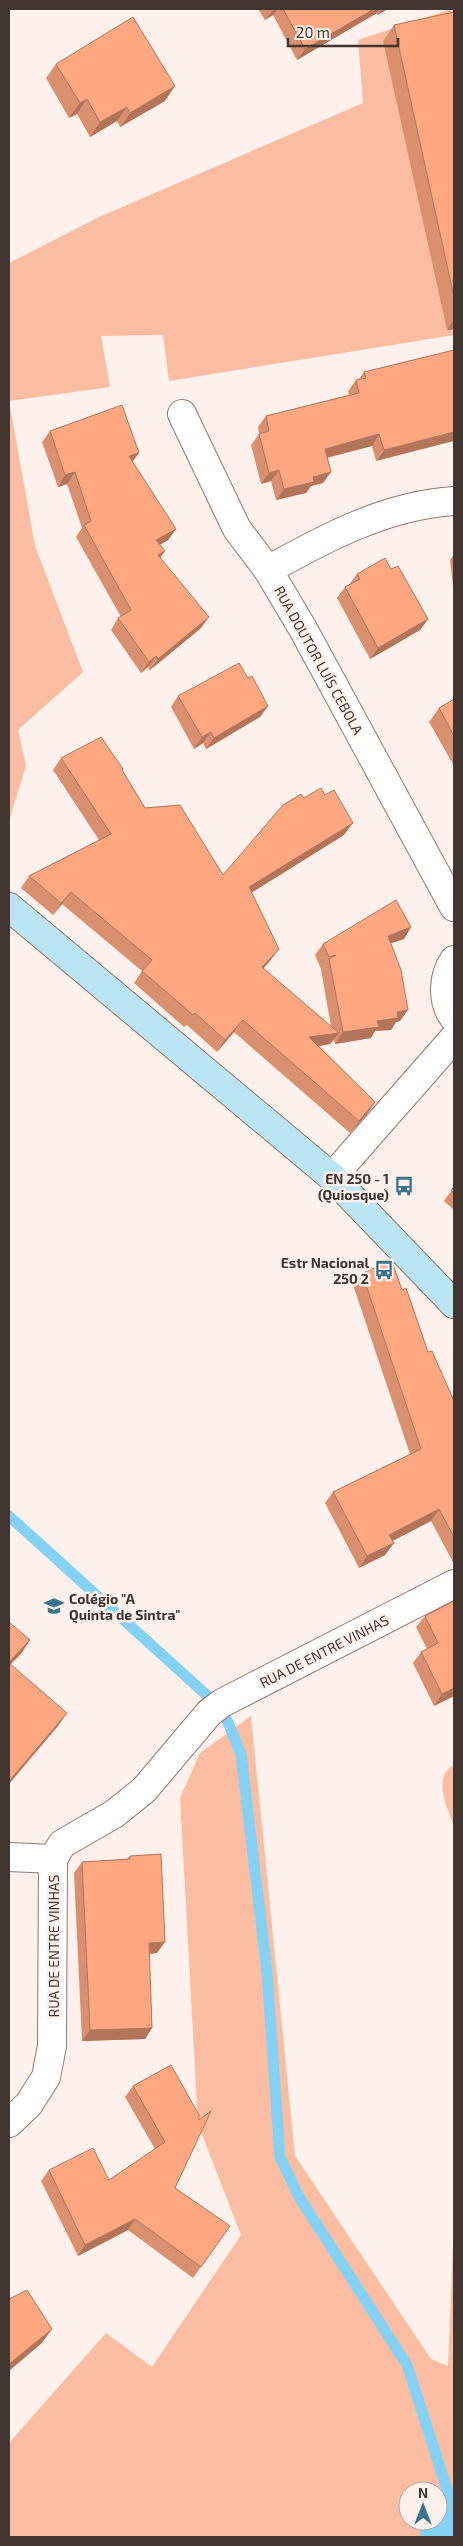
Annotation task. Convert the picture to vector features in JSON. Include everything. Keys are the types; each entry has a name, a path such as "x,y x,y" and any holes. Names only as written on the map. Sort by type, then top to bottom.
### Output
{"main road":[{"path":"9,906 332,1177 454,1304"}],"street":[{"name":"RUA DOUTOR LUÍS CEBOLA","path":"182,414 237,529 268,570 303,629 454,907"},
{"path":"268,570 336,533 387,515 454,501"},
{"path":"454,960 445,982 446,999 454,1018"},
{"path":"332,1177 454,1038"},
{"name":"RUA DE ENTRE VINHAS","path":"9,2123 29,2104 46,2077 52,2046 53,1859 62,1844 114,1814 144,1790 209,1713 222,1703 454,1584"},
{"path":"9,1857 53,1859"}],"shaded area":[{"path":"454,9 454,335 169,381 163,335 101,336 110,387 9,401 9,263 99,217 363,103 358,40"},
{"path":"9,401 35,546 83,672 18,730 26,766 9,821"},
{"path":"251,1716 295,2156 431,2359 448,2366 454,2220 454,2537 9,2537 9,2443 106,2333 152,2367 241,2235 198,2124 180,1798 200,1753"},
{"path":"454,1765 454,1827 445,1802 442,1785 447,1771"}],"building":[{"path":"283,9 374,9 305,49"},
{"path":"454,12 454,297 394,25"},
{"path":"133,17 175,86 130,113 127,107 100,122 87,99 80,103 56,64"},
{"path":"454,350 454,432 384,450 379,434 325,449 331,472 313,477 314,482 284,489 279,470 269,473 259,434 269,431 266,416 359,393 356,380 366,378 364,372"},
{"path":"122,405 139,453 129,456 176,529 156,540 165,551 158,555 209,617 158,659 156,656 149,662 118,618 131,610 84,525 91,521 75,472 65,475 50,431"},
{"path":"385,558 391,569 398,566 428,619 378,648 345,587 360,579 357,574"},
{"path":"239,663 248,678 252,676 268,706 214,738 211,732 202,737 178,696"},
{"path":"454,699 454,736 439,708"},
{"path":"101,737 123,769 145,808 180,805 223,875 283,805 301,794 304,798 321,788 325,795 334,790 353,823 249,887 279,949 262,967 339,1033 309,1037 375,1102 359,1121 243,1020 225,1040 195,1013 193,1015 142,971 152,960 71,892 61,903 29,876 111,834 61,758"},
{"path":"396,900 411,927 388,936 401,970 408,1010 397,1012 398,1018 377,1021 379,1027 343,1032 329,959 336,955 329,957 323,944"},
{"path":"392,1261 402,1290 406,1288 428,1352 432,1351 454,1401 454,1537 439,1509 389,1535 394,1543 367,1556 333,1492 421,1449 362,1273"},
{"path":"454,1601 454,1688 442,1694 421,1652 438,1643 425,1616"},
{"path":"9,1622 30,1640 9,1662"},
{"path":"9,1663 67,1713 9,1781"},
{"path":"161,1854 165,1942 149,1943 152,2028 90,2030 82,1862 130,1859 130,1856"},
{"path":"171,2065 199,2115 199,2120 211,2111 175,2188 230,2226 201,2267 135,2219 85,2245 49,2170 93,2148 109,2180 165,2142 133,2086"},
{"path":"27,2290 52,2329 9,2364 9,2299"}],"waterway":[{"path":"9,1516 211,1699"},
{"path":"227,1720 241,1754 267,1972 280,2157 299,2197 407,2365 454,2511"},
{"path":"453,2537 454,2522"}],"place":[{"name":"EN 250 - 1 (Quiosque)","path":"404,1186"},
{"name":"Estr Nacional 250 2","path":"384,1270"},
{"name":"Colégio \"A Quinta de Sintra\"","path":"54,1606"}]}
